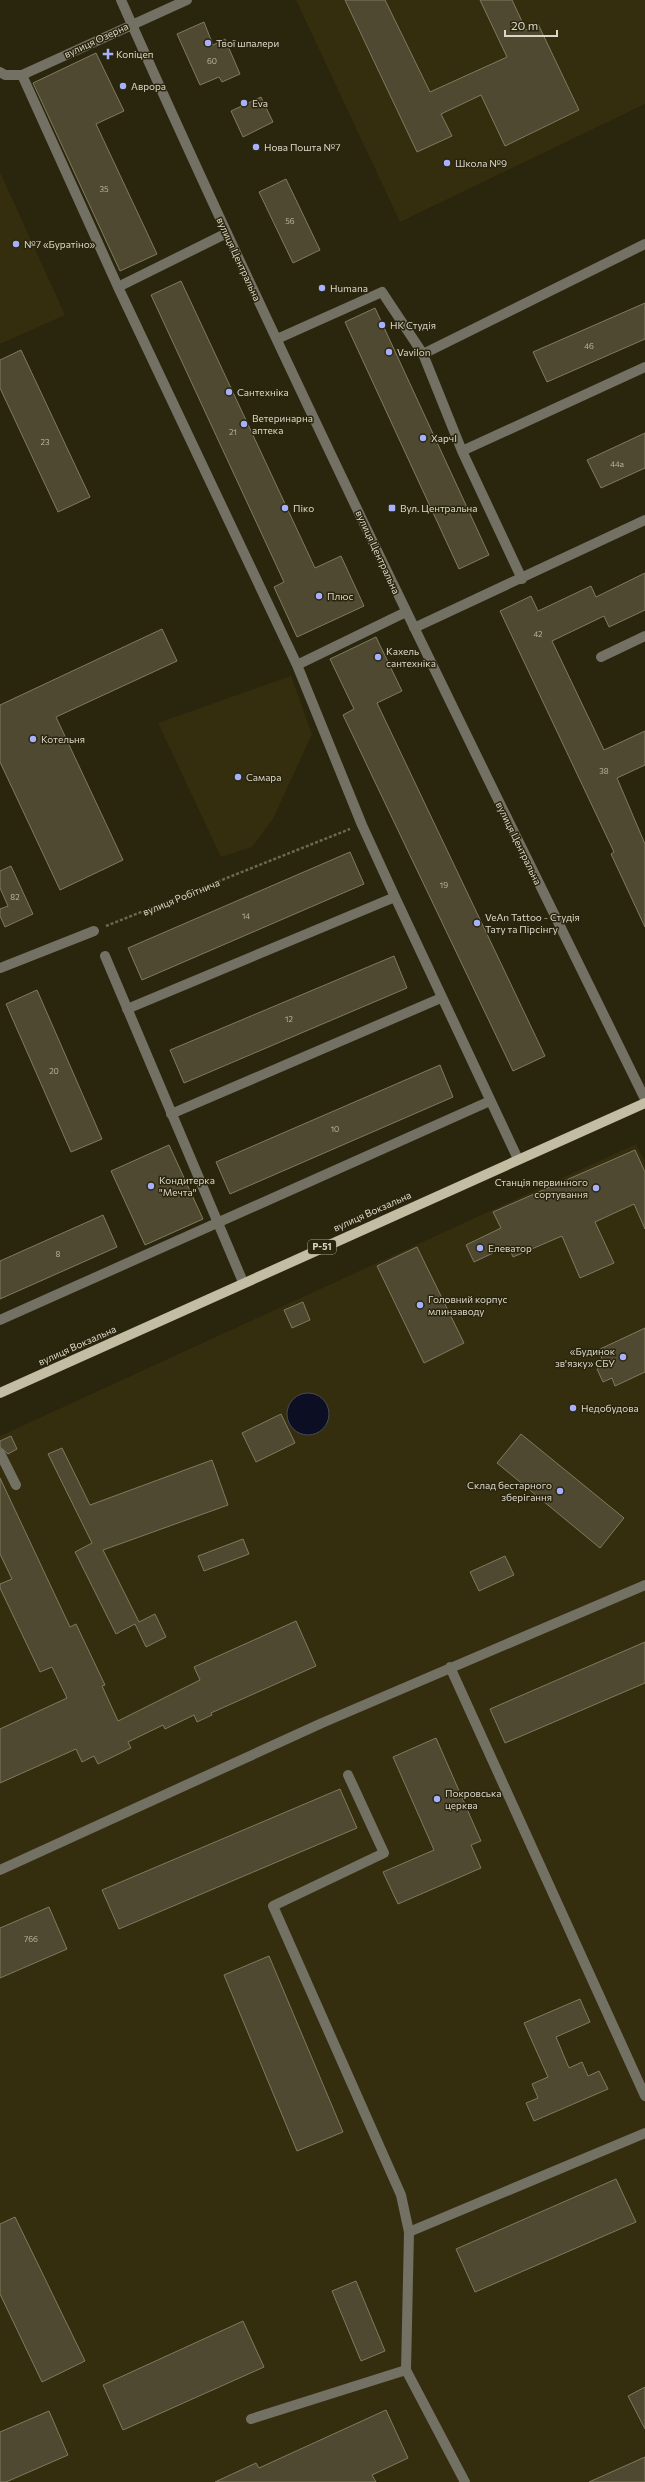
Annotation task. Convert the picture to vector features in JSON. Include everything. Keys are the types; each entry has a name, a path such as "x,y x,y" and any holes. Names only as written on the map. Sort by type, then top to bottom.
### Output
{"main road":[{"name":"вулиця Вокзальна","path":"0,1393 645,1103"}],"street":[{"name":"вулиця Центральна","path":"121,0 227,233 406,612 645,1099"},
{"name":"вулиця Озерна","path":"2,76 22,75 187,0"},
{"path":"22,75 118,286 297,665 362,825 440,998 518,1159"},
{"path":"118,286 227,233"},
{"path":"423,354 645,244"},
{"path":"277,339 382,292 423,354 462,451 522,579"},
{"path":"462,451 645,367"},
{"path":"414,628 522,579 645,520"},
{"path":"297,665 406,612"},
{"path":"600,657 645,636"},
{"path":"127,1009 395,897"},
{"path":"0,968 94,931"},
{"path":"105,956 171,1114 219,1221 244,1282"},
{"path":"171,1114 440,998"},
{"path":"0,1320 490,1101"},
{"path":"0,1453 16,1485"},
{"path":"0,1870 450,1667 645,1585"},
{"path":"450,1667 645,2096"},
{"path":"348,1775 384,1853 272,1906 401,2195 409,2232 406,2370 465,2482"},
{"path":"409,2232 645,2133"},
{"path":"251,2419 406,2370"}],"path":[{"name":"вулиця Робітнича","path":"94,931 362,825"}],"shaded area":[{"name":"Школа №9","path":"296,0 645,0 645,104 400,222"},
{"name":"№7 «Буратіно»","path":"0,172 65,315 0,344"},
{"name":"Самара","path":"291,676 312,734 273,819 252,847 221,857 158,723"},
{"path":"636,1144 645,1162 645,2482 0,2482 0,1436"}],"water":[{"path":"304,1393 312,1393 323,1399 329,1410 329,1418 323,1429 312,1435 304,1435 293,1429 287,1418 287,1410 293,1399"}],"building":[{"name":"Школа №9","path":"345,0 385,0 430,92 507,57 480,0 512,0 526,30 538,24 579,110 505,146 481,95 441,114 452,136 417,152"},
{"path":"204,22 213,45 225,39 240,74 222,82 219,77 200,85 177,34"},
{"path":"96,53 124,111 96,124 157,254 120,271 33,83"},
{"path":"261,97 273,122 243,137 231,111"},
{"path":"286,179 320,250 293,263 259,192"},
{"path":"181,281 315,568 341,556 364,606 297,637 274,587 284,582 151,295"},
{"path":"645,303 645,339 547,382 533,352"},
{"path":"375,308 489,555 459,569 345,322"},
{"path":"21,350 90,497 58,512 0,388 0,360"},
{"path":"645,433 645,468 601,488 587,460"},
{"path":"645,573 645,610 609,627 604,616 552,641 604,750 645,731 645,765 617,778 645,844 645,927 611,854 614,852 500,611 531,596 538,611 591,586 596,597"},
{"name":"Котельня","path":"162,629 177,661 56,717 123,860 60,890 0,762 0,705"},
{"path":"376,637 402,691 377,703 545,1056 513,1071 343,715 354,709 330,659"},
{"path":"350,852 364,884 142,980 128,948"},
{"path":"11,866 33,914 5,927 0,916 0,909 8,906 0,888 0,871"},
{"path":"394,956 407,988 184,1083 170,1050"},
{"path":"37,990 102,1139 71,1152 6,1004"},
{"path":"440,1065 453,1097 230,1194 216,1162"},
{"name":"Кондитерка \"Мечта\"","path":"169,1145 203,1219 145,1245 111,1171"},
{"name":"Станція первинного сортування","path":"635,1150 645,1172 645,1229 634,1204 595,1222 614,1263 580,1278 562,1236 513,1257 508,1246 474,1262 466,1245 501,1228 493,1212"},
{"path":"103,1215 117,1247 0,1299 0,1261"},
{"name":"Головний корпус млинзаводу","path":"417,1247 464,1343 424,1363 377,1266"},
{"path":"303,1302 310,1320 292,1328 284,1310"},
{"name":"«Будинок зв'язку» СБУ","path":"645,1328 645,1372 615,1386 612,1378 603,1382 597,1369 605,1365 598,1350"},
{"path":"281,1414 295,1443 256,1462 242,1433"},
{"name":"Склад бестарного зберігання","path":"521,1434 624,1518 600,1548 497,1463"},
{"path":"11,1436 17,1449 8,1454 0,1447 0,1441"},
{"path":"62,1448 90,1505 212,1460 228,1505 103,1550 139,1622 155,1614 166,1637 146,1647 135,1624 116,1634 75,1552 92,1543 48,1454"},
{"path":"0,1478 70,1627 76,1624 105,1685 102,1686 118,1721 200,1680 194,1667 296,1621 316,1666 211,1713 212,1715 197,1722 194,1715 165,1729 163,1725 128,1742 131,1748 98,1764 94,1756 82,1762 76,1749 0,1783 0,1729 67,1698 52,1667 40,1672 0,1588 0,1584 12,1579 0,1554"},
{"path":"243,1539 249,1554 204,1571 198,1556"},
{"path":"505,1556 514,1575 479,1591 470,1572"},
{"path":"645,1642 645,1683 505,1743 490,1709"},
{"name":"Покровська церква","path":"436,1738 481,1841 471,1845 481,1868 398,1904 383,1872 434,1850 393,1757"},
{"path":"340,1789 357,1828 119,1929 102,1890"},
{"path":"49,1907 67,1949 0,1978 0,1928"},
{"path":"269,1956 343,2132 297,2151 224,1975"},
{"path":"580,1999 590,2022 556,2037 569,2068 582,2062 588,2076 599,2071 608,2089 534,2121 526,2103 538,2098 532,2084 548,2077 524,2023"},
{"path":"616,2179 636,2222 475,2292 456,2249"},
{"path":"15,2217 85,2361 42,2382 0,2294 0,2224"},
{"path":"356,2281 385,2351 361,2361 332,2291"},
{"path":"243,2321 264,2367 123,2430 103,2385"},
{"path":"645,2387 645,2429 628,2396"},
{"path":"386,2410 408,2458 372,2475 376,2482 215,2482 256,2463 259,2468"},
{"path":"49,2411 68,2455 6,2482 0,2482 0,2432"},
{"path":"645,2457 645,2482 589,2482"}],"place":[{"name":"Твої шпалери","path":"208,43"},
{"name":"Копiцеп","path":"108,54"},
{"name":"Аврора","path":"123,86"},
{"name":"Eva","path":"244,103"},
{"name":"Нова Пошта №7","path":"256,147"},
{"name":"Школа №9","path":"447,163"},
{"name":"№7 «Буратіно»","path":"16,244"},
{"name":"Humana","path":"322,288"},
{"name":"НК Студія","path":"382,325"},
{"name":"Vavilon","path":"389,352"},
{"name":"Сантехніка","path":"229,392"},
{"name":"Ветеринарна аптека","path":"244,424"},
{"name":"ХарчI","path":"423,438"},
{"name":"Піко","path":"285,508"},
{"name":"Вул. Центральна","path":"392,508"},
{"name":"Плюс","path":"319,596"},
{"name":"Кахель сантехніка","path":"378,657"},
{"name":"Котельня","path":"33,739"},
{"name":"Самара","path":"238,777"},
{"name":"VeAn Tattoo - Студія Тату та Пірсінгу","path":"477,923"},
{"name":"Кондитерка \"Мечта\"","path":"151,1186"},
{"name":"Станція первинного сортування","path":"596,1188"},
{"name":"Елеватор","path":"480,1248"},
{"name":"Головний корпус млинзаводу","path":"420,1305"},
{"name":"«Будинок зв'язку» СБУ","path":"623,1357"},
{"name":"Недобудова","path":"573,1408"},
{"name":"Склад бестарного зберігання","path":"560,1491"},
{"name":"Покровська церква","path":"437,1799"}]}
